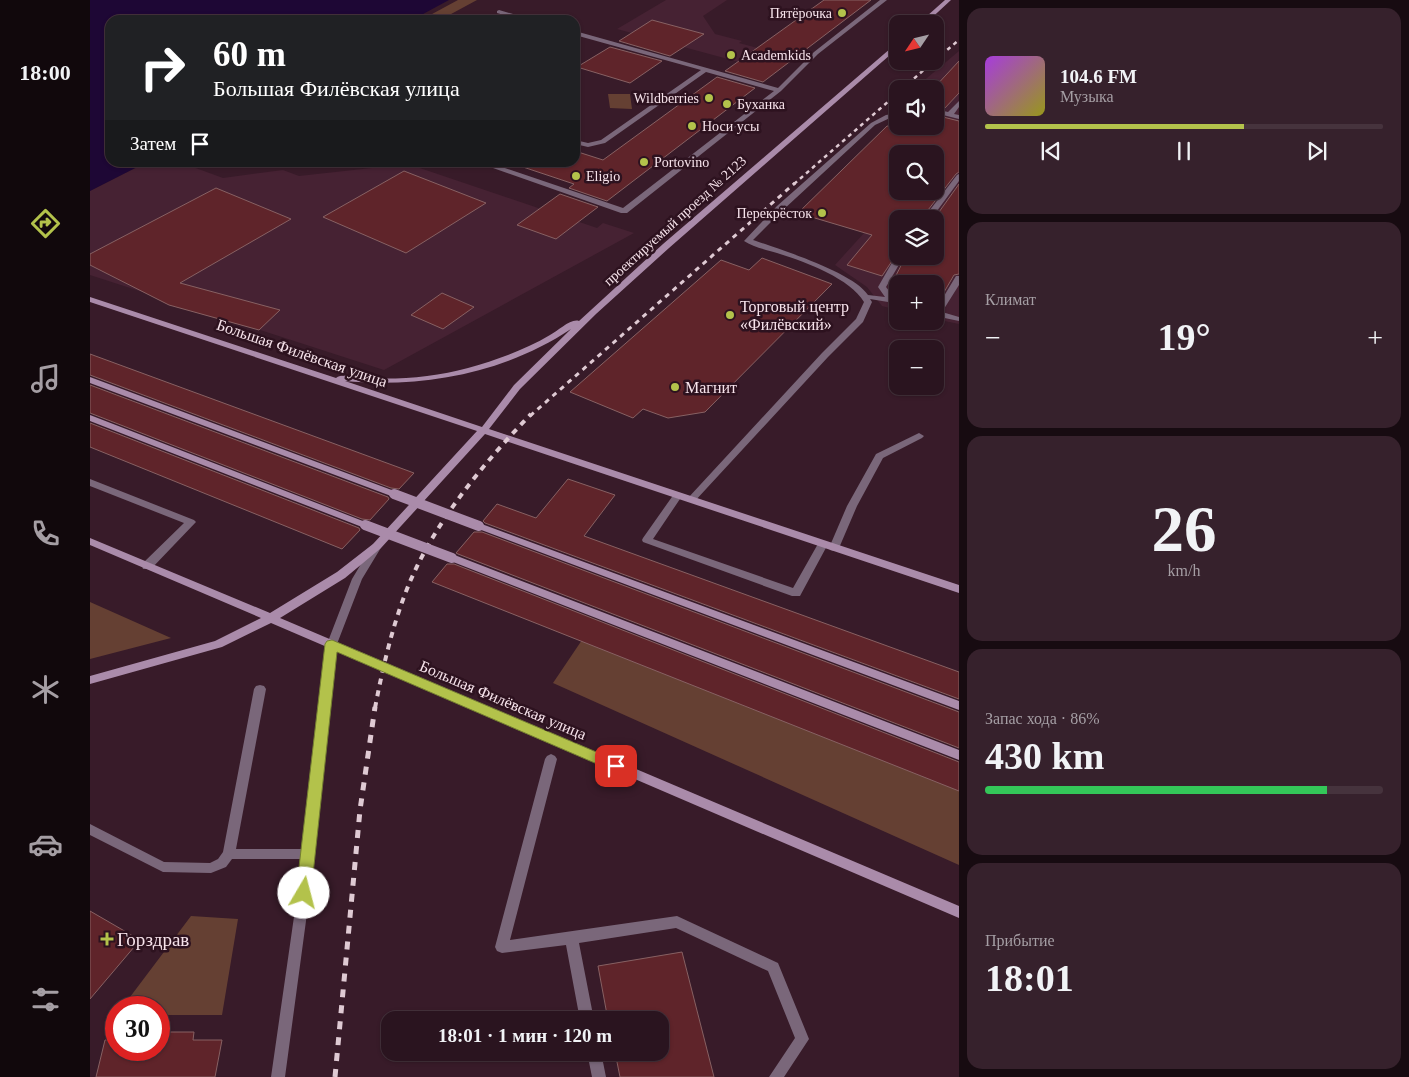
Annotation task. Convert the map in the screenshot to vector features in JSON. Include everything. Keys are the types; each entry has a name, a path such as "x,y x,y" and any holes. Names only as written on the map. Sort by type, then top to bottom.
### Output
{"street":[{"path":"495,167 624,211 780,90 816,53 884,0"},
{"path":"931,15 948,0"},
{"path":"499,12 510,15"},
{"path":"580,34 780,90"},
{"name":"проектируемый проезд № 2123","path":"90,680 218,644 269,619 341,575 377,546 483,431 516,387 593,312 889,52"},
{"path":"580,143 588,145 603,142 706,69"},
{"path":"950,114 959,103"},
{"path":"944,113 959,116"},
{"path":"691,500 824,355 860,320 868,302 862,292 815,264 788,253 748,241 780,208 872,124 889,116"},
{"path":"934,210 959,176"},
{"path":"889,295 882,287 895,265"},
{"path":"944,301 959,278"},
{"path":"865,297 889,300"},
{"name":"Большая Филёвская улица","path":"90,299 959,589"},
{"path":"319,376 354,380 392,381 461,373 506,359 541,344 593,312"},
{"path":"944,315 959,319"},
{"path":"90,380 959,706"},
{"path":"90,418 959,754"},
{"path":"834,548 852,506 879,456 919,436"},
{"path":"90,482 191,522 147,566"},
{"path":"677,496 647,540 796,593 823,544"},
{"name":"Большая Филёвская улица","path":"90,542 959,912"},
{"path":"278,1077 309,854 332,644 357,580 377,546"},
{"path":"90,829 163,868 211,868 222,863 229,854 260,689"},
{"path":"551,759 502,947 677,922 773,967 802,1039 776,1077"},
{"path":"229,854 309,854"},
{"path":"571,938 585,1011"},
{"path":"596,1061 599,1077"}],"shaded area":[{"path":"90,0 449,0 421,15 105,15 105,167 137,167 90,191"},
{"path":"458,0 477,0 449,15 430,15"},
{"path":"666,0 727,0 703,16 715,34 742,41 739,43 794,58 776,72 617,29"},
{"path":"959,51 959,324 944,321 944,275 889,275 889,308 882,306 867,287 835,265 894,200 944,200 944,145 935,145 935,135 944,135 944,80 925,80 936,70 944,70 944,64"},
{"path":"608,94 630,94 632,109 610,108"},
{"path":"137,167 193,167 223,178 283,170 299,176 381,167 417,167 597,228 603,223 634,233 384,370 90,275 90,191"},
{"path":"90,602 171,638 90,659"},
{"path":"582,640 959,789 959,865 553,683"},
{"path":"191,916 238,919 222,1015 170,1015 170,996 131,996"}],"building":[{"path":"824,0 871,0 763,82 725,71"},
{"path":"652,20 704,34 670,56 619,41"},
{"path":"610,47 662,61 630,83 580,68 580,65"},
{"path":"959,61 959,93 944,109 944,80 941,80"},
{"path":"717,77 755,88 607,201 569,188 574,184 523,167 580,167 580,153 603,160"},
{"path":"944,117 959,121 959,172 944,189 944,145 889,145 889,200 936,200 928,210 889,210 889,265 882,276 847,265 872,235 798,213 889,126 889,135 944,135"},
{"path":"404,171 486,203 406,253 323,217"},
{"path":"959,184 959,274 954,275 944,292 944,275 896,275 901,265 944,265 944,210 940,210"},
{"path":"216,188 291,219 180,283 280,310 259,330 169,305 90,265 90,254"},
{"path":"560,194 598,207 556,239 517,225"},
{"name":"Торговый центр «Филёвский»","path":"762,258 832,284 705,412 668,418 643,409 633,418 570,392 721,260 749,270"},
{"path":"442,293 474,307 443,329 411,315"},
{"path":"90,354 414,473 399,489 391,488 90,375"},
{"path":"90,385 388,497 389,499 370,520 362,519 90,413"},
{"path":"90,423 360,530 342,549 90,447"},
{"path":"568,479 615,495 584,536 959,672 959,699 483,521 497,504 536,518"},
{"path":"474,532 482,532 959,712 959,748 456,553"},
{"path":"447,564 454,564 959,762 959,791 432,582"},
{"path":"90,911 140,940 90,999"},
{"path":"682,952 714,1077 620,1077 617,1061 669,1061 669,1011 606,1011 598,966"},
{"path":"170,1032 194,1032 193,1040 222,1040 215,1077 96,1077 105,1040 105,1061 170,1061"}],"railway":[{"path":"944,52 959,40"},
{"path":"912,80 924,70"},
{"path":"794,184 889,101"},
{"path":"530,416 795,183"},
{"path":"375,708 393,629 403,599 420,560 462,494 495,453 531,414"},
{"path":"335,1077 360,810 375,707"}],"place":[{"name":"Пятёрочка","path":"842,13"},
{"name":"Academkids","path":"731,55"},
{"name":"Wildberries","path":"709,98"},
{"name":"Буханка","path":"727,104"},
{"name":"Носи усы","path":"692,126"},
{"name":"Portovino","path":"644,162"},
{"name":"Eligio","path":"576,176"},
{"name":"Перекрёсток","path":"822,213"},
{"name":"Торговый центр «Филёвский»","path":"730,315"},
{"name":"Магнит","path":"675,387"},
{"name":"Горздрав","path":"107,939"}],"route":[{"path":"304,893 332,644 616,766"}]}
